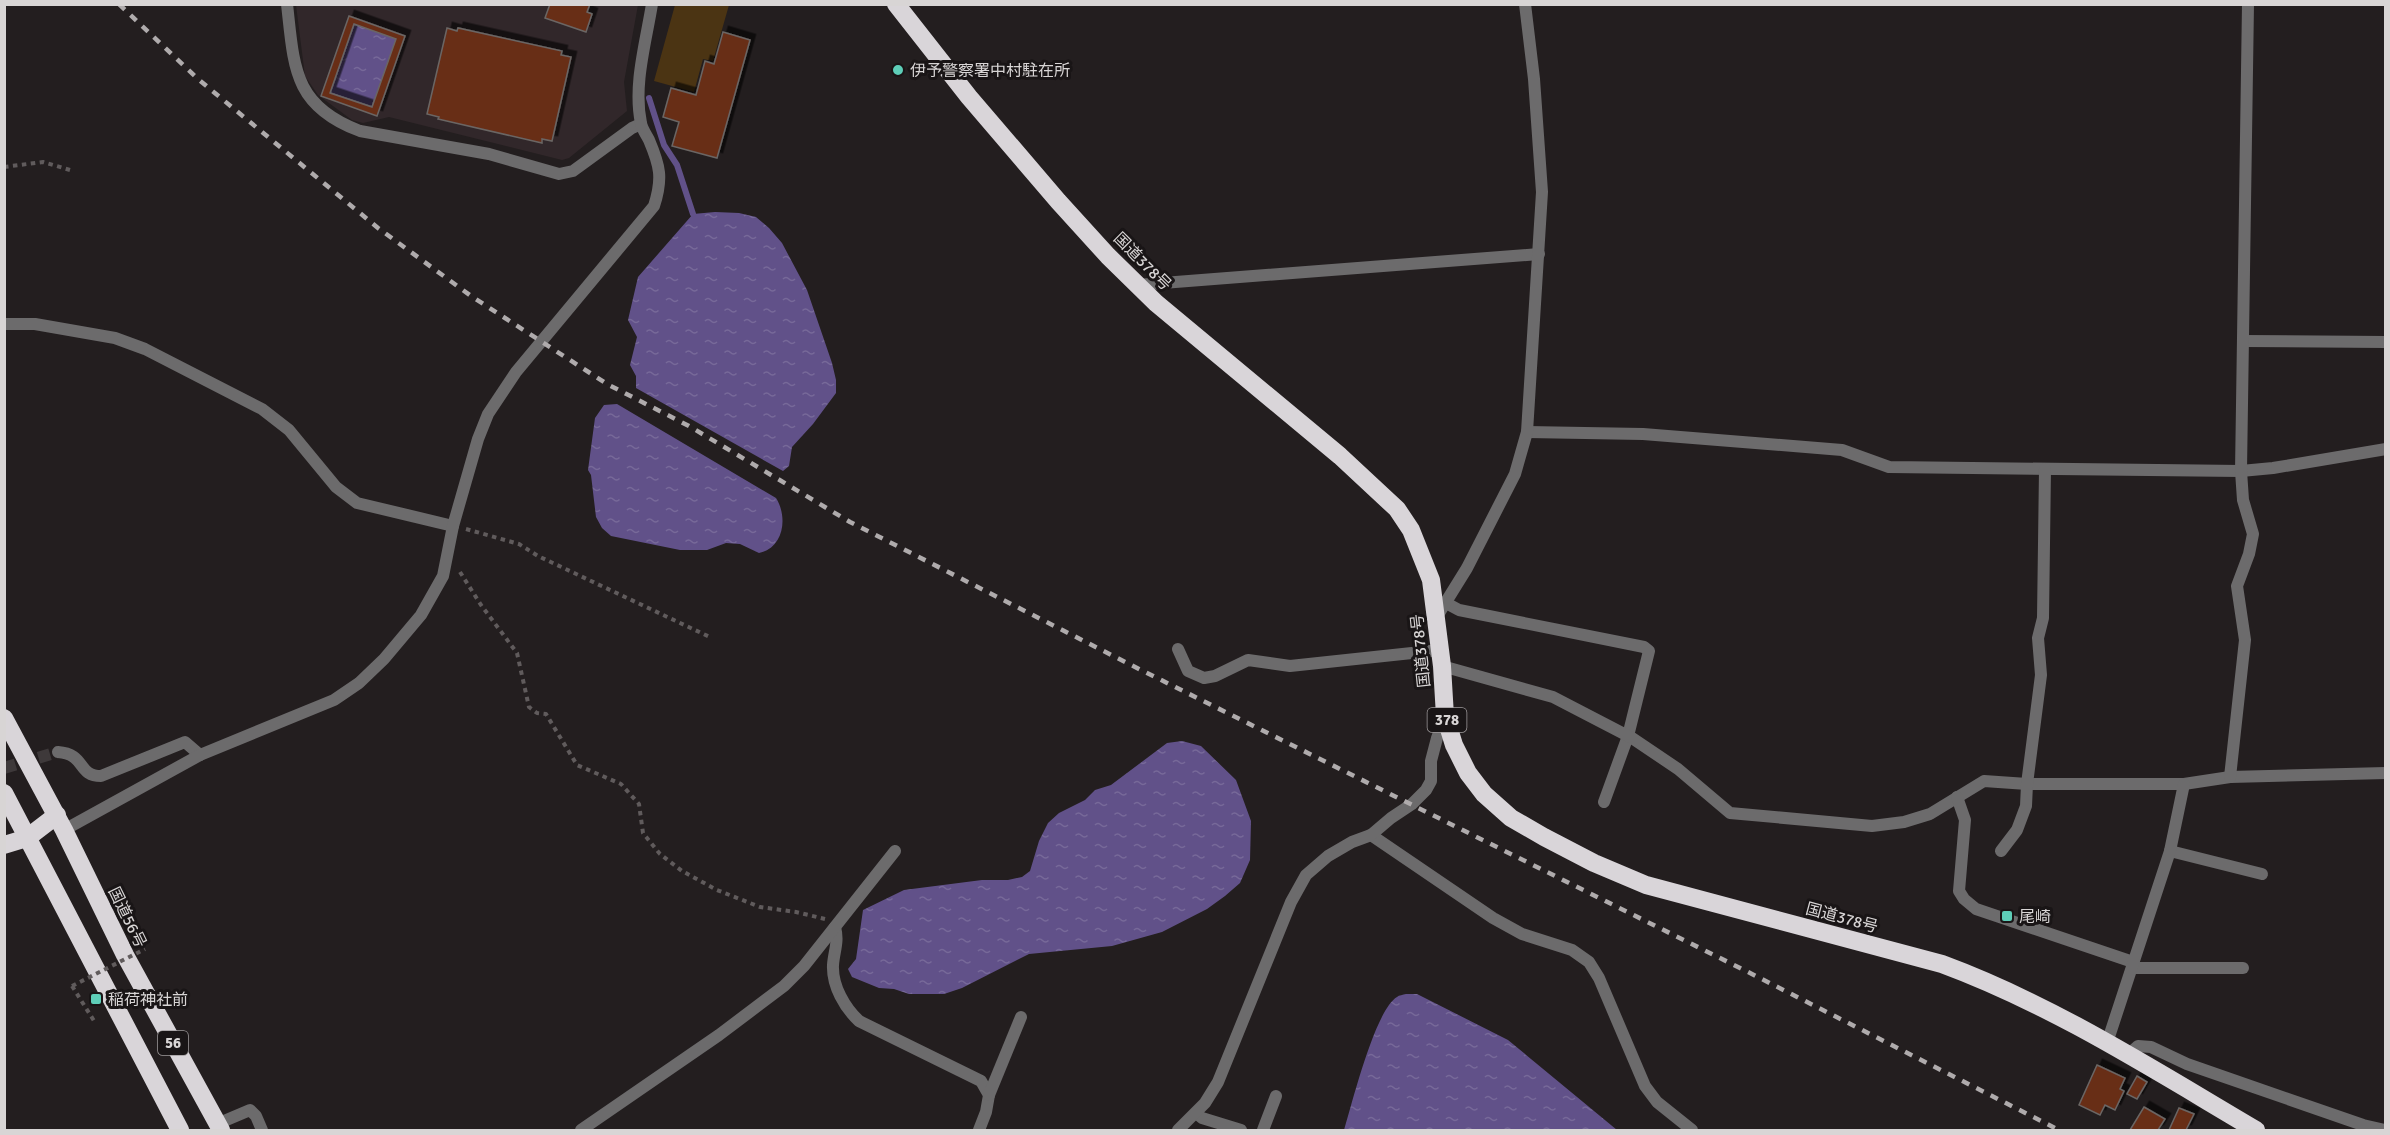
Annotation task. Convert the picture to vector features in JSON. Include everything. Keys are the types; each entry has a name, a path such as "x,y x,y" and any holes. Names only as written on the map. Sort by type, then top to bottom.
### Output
{"highway":[{"name":"国道378号","path":"896,4 969,97 1058,201 1137,285 1348,464 1397,509 1411,530 1441,610 1441,658 1445,716 1454,745 1463,764 1484,794 1511,818 1594,863 1646,885 1942,964 2019,995 2128,1054 2256,1131"},
{"name":"国道56号","path":"4,718 61,823 125,955 219,1127"},
{"name":"56","path":"4,793 11,821 27,838 60,897 180,1131"},
{"path":"11,821 61,823"},
{"path":"4,845 61,823"}],"street":[{"path":"286,4 294,68 303,89 321,108 346,126 360,131 489,154 560,174 573,171 632,128 641,124"},
{"path":"61,823 200,755 334,700 359,683 384,659 421,615 443,576 453,526 478,439 488,414 501,393 654,206 660,188 661,173 641,124 639,98 652,4"},
{"path":"1441,610 1467,568 1515,474 1527,432 1542,192 1540,145 1525,4"},
{"path":"2230,777 2246,640 2237,586 2249,554 2253,534 2242,500 2241,471 2248,4"},
{"path":"1137,285 1539,254"},
{"path":"4,324 35,324 104,336 145,349 262,409 275,418 289,430 336,487 357,503 453,526"},
{"path":"2243,341 2385,342"},
{"path":"1527,432 1643,434 1842,450 1889,467 2241,471 2273,468 2385,449"},
{"path":"2001,851 2017,830 2026,806 2041,675 2038,638 2043,618 2045,469"},
{"path":"1441,610 1459,610 1644,647 1649,651 1628,736 1604,802"},
{"path":"1178,649 1188,671 1204,678 1215,676 1248,660 1290,666 1441,658 1553,697 1628,736 1678,769 1730,813 1872,826 1904,822 1930,814 1984,781 2027,784 2184,784 2230,777 2385,773"},
{"path":"1178,1131 1199,1120 1218,1082 1291,902 1306,875 1328,856 1352,842 1371,835 1412,804 1426,790 1431,781 1434,750 1445,716"},
{"path":"58,752 69,753 78,758 85,771 91,776 101,776 185,742 200,755"},
{"path":"2107,1042 2170,851 2184,784"},
{"path":"1957,797 1965,820 1959,891 1964,899 1976,909 2132,965 2243,968"},
{"path":"1371,835 1493,918 1522,934 1572,950 1589,962 1599,978 1645,1086 1657,1102 1692,1131"},
{"path":"581,1131 784,987 804,966 895,851"},
{"path":"2170,851 2262,874"},
{"path":"834,927 837,937 834,972 846,1009 859,1021 981,1081 988,1095"},
{"path":"979,1131 986,1112 988,1095 1021,1017"},
{"path":"2128,1054 2138,1046 2151,1047 2187,1065 2385,1131"},
{"path":"1263,1131 1276,1096"},
{"path":"219,1127 250,1110 262,1131"},
{"path":"1199,1120 1241,1131"}],"path":[{"path":"4,166 43,162 70,170"},
{"path":"453,526 519,544 538,556 712,638"},
{"path":"447,552 481,605 517,653 529,707 537,713 546,714 577,765 621,784 639,804 644,833 660,854 682,871 717,890 759,907 819,916 834,927"},
{"path":"96,1024 72,986 145,949"}],"shaded area":[{"path":"296,5 638,5 624,82 627,111 569,158 562,160 389,117 363,123 352,120 318,95 305,76"},
{"path":"675,5 729,5 713,61 703,59 694,92 654,81"}],"water":[{"path":"354,24 396,39 372,107 330,93"},
{"path":"739,213 756,217 782,243 807,290 832,363 836,393 792,447 789,466 783,471 636,388 636,376 630,365 637,337 628,320 638,277 693,214"},
{"path":"617,404 776,498 782,514 782,522 779,538 774,545 759,553 740,544 726,543 707,550 680,550 611,536 602,528 596,517 591,475 588,470 595,418 604,405"},
{"path":"1182,741 1201,746 1236,780 1251,821 1250,860 1240,883 1207,909 1162,932 1112,946 1029,954 962,988 944,994 909,994 894,989 879,988 852,977 848,969 856,959 863,910 904,890 1022,877 1030,871 1039,841 1048,823 1059,813 1085,800 1095,790 1111,785 1167,743"},
{"path":"1417,994 1508,1040 1617,1130 1344,1130 1365,1059 1381,1020 1389,1005 1400,995"}],"building":[{"path":"550,4 590,4 587,12 592,14 586,32 545,18"},
{"path":"349,16 405,36 377,116 321,96","holes":["354,24 396,39 372,107 330,93"]},
{"path":"447,28 457,31 458,28 562,51 561,55 571,57 552,141 542,139 542,143 438,119 439,117 427,114"},
{"path":"723,32 750,40 717,158 672,146 679,122 663,117 671,88 696,95 705,61 714,64"},
{"path":"2097,1065 2125,1078 2120,1089 2124,1091 2115,1110 2105,1105 2100,1115 2079,1105"},
{"path":"2137,1076 2147,1082 2137,1099 2127,1094"},
{"path":"2144,1107 2165,1119 2158,1130 2130,1130"},
{"path":"2179,1108 2194,1114 2186,1130 2169,1130"}],"waterway":[{"path":"649,98 664,145 677,165 693,214"}],"tunnel":[{"path":"4,768 58,752"}],"railway":[{"path":"119,4 198,79 378,228 471,296 607,384 689,426 850,522 2059,1130"}],"place":[{"name":"伊予警察署中村駐在所","path":"898,70"},
{"name":"尾崎","path":"2007,916"},
{"name":"稲荷神社前","path":"96,999"}]}
